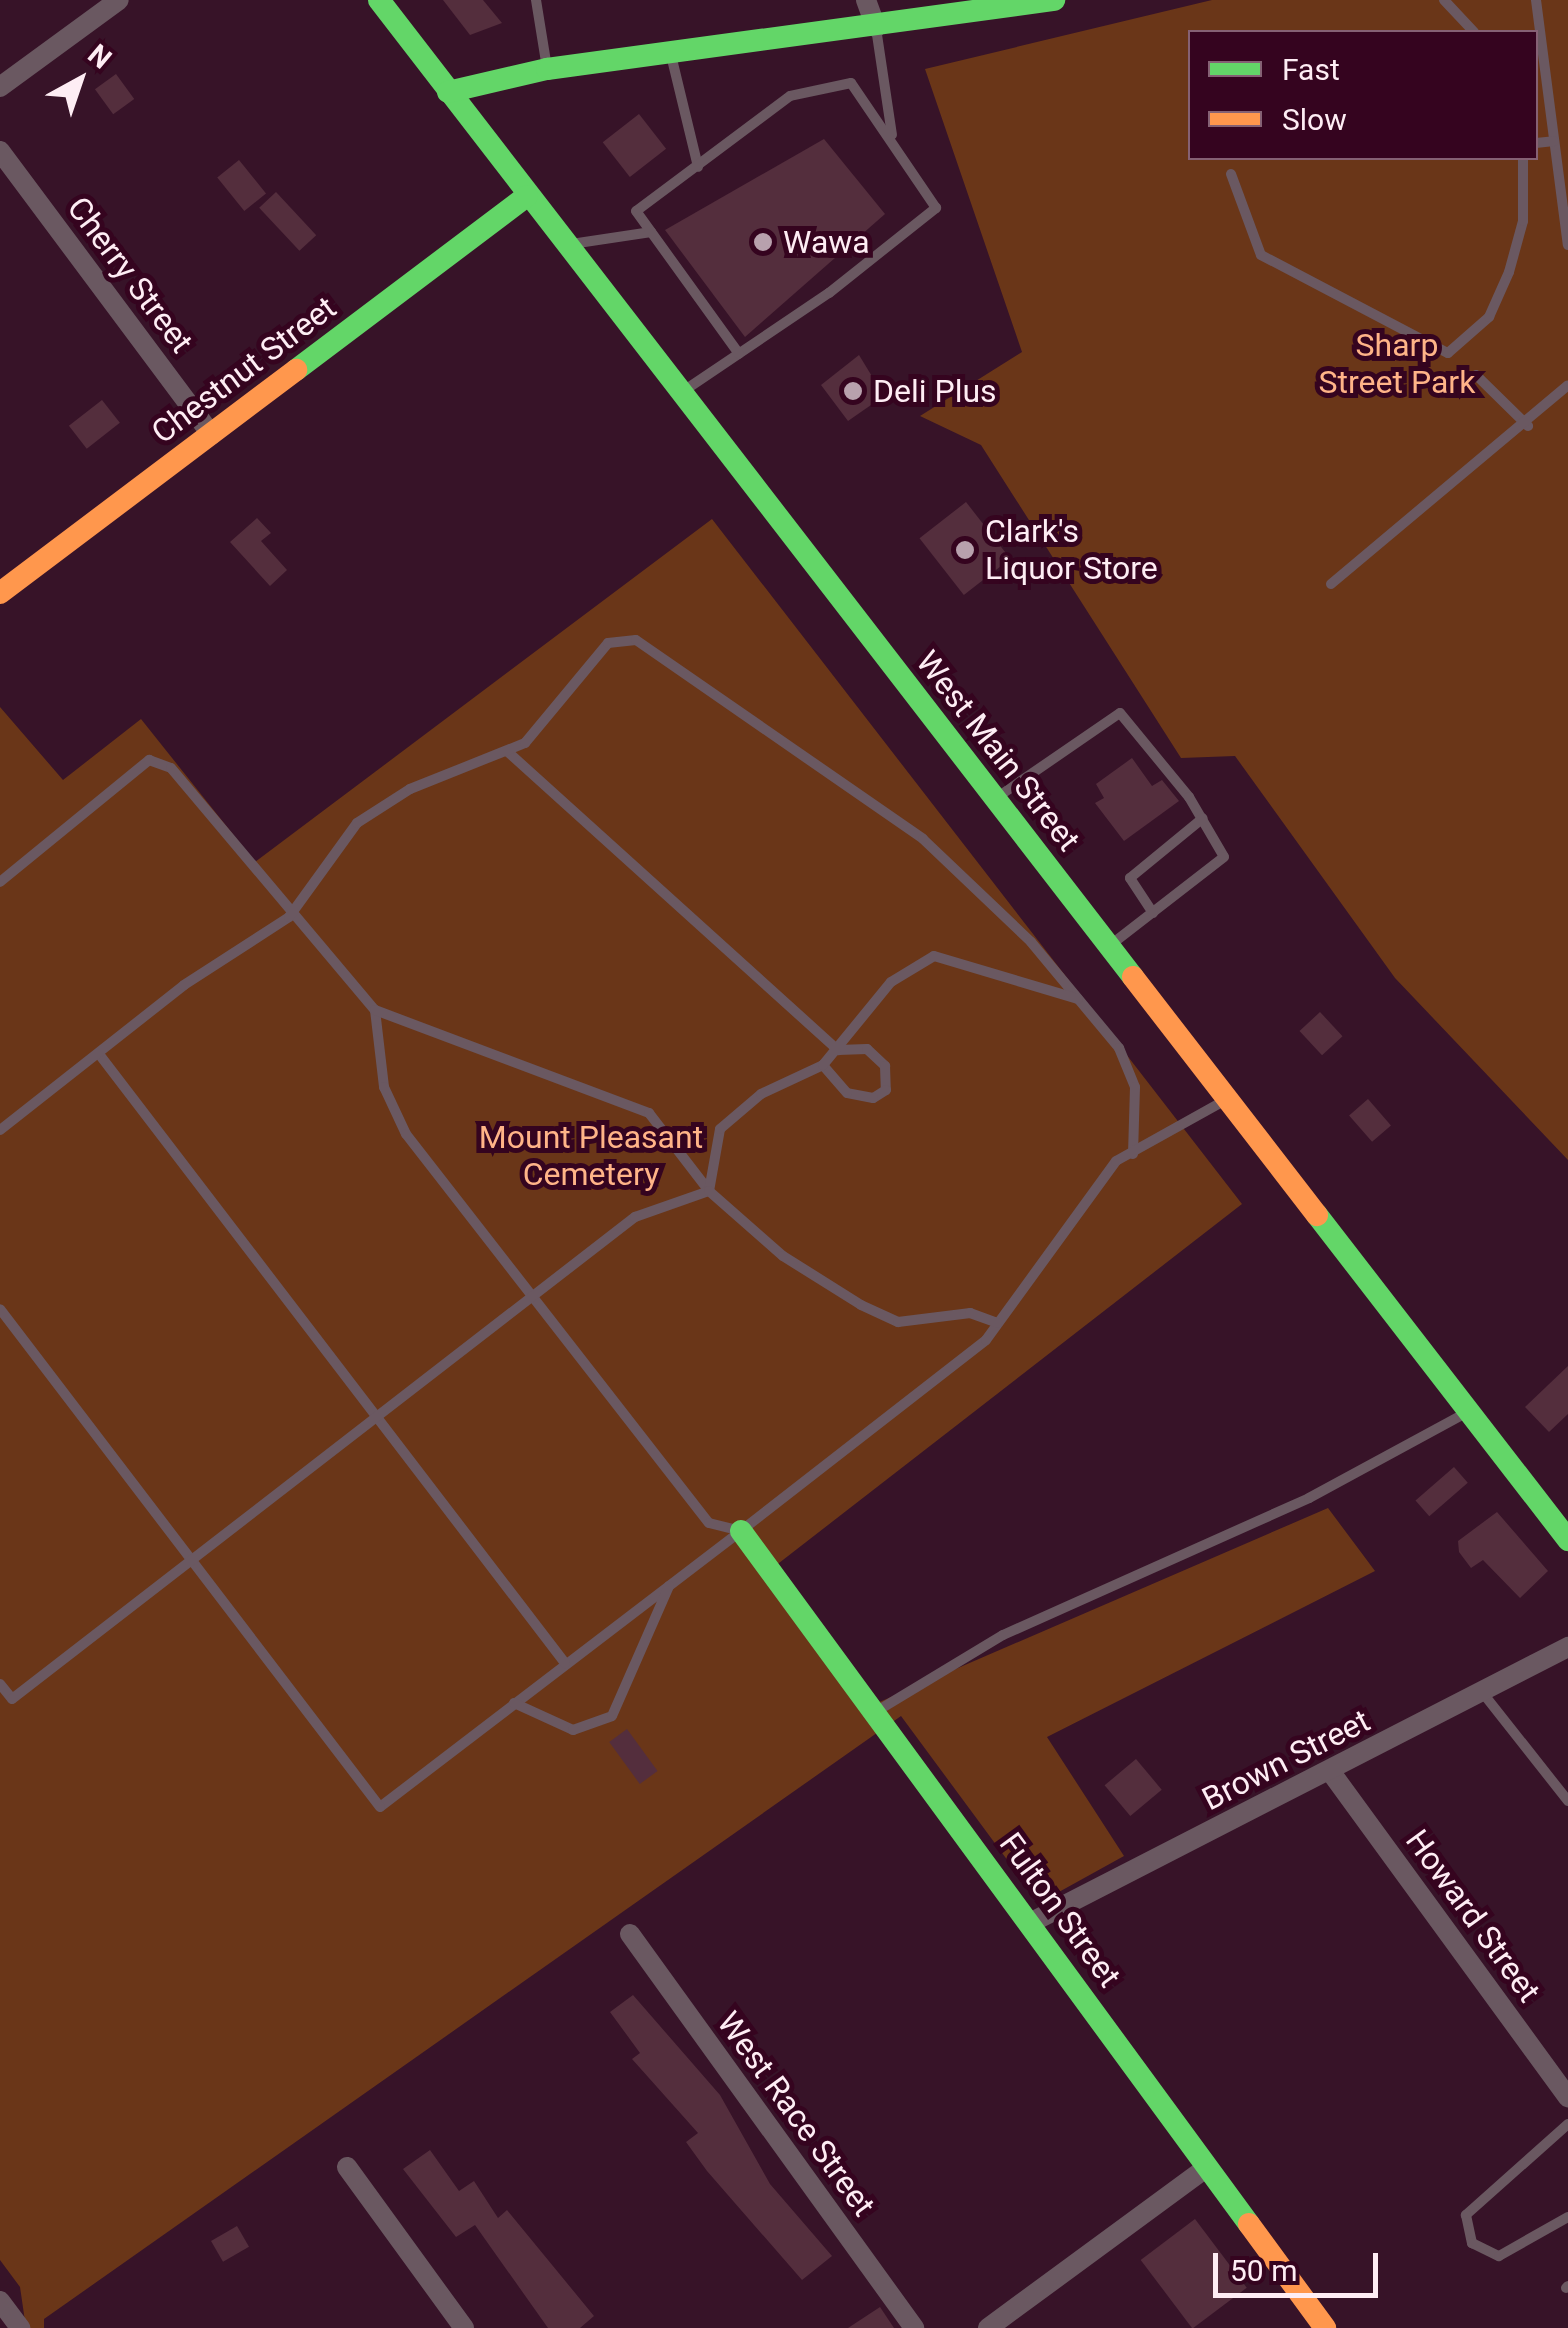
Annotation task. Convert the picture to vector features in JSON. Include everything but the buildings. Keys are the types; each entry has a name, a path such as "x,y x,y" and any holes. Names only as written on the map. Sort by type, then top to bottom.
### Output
{"main road":[{"name":"West Main Street","path":"379,0 565,246 1568,1540"},
{"path":"448,92 547,69 876,28 1054,0"},
{"name":"Chestnut Street","path":"0,594 527,196"},
{"name":"Fulton Street","path":"740,1531 876,1711 1325,2328"}],"street":[{"path":"0,87 119,0"},
{"path":"866,0 876,28"},
{"name":"Cherry Street","path":"0,152 212,435"},
{"name":"Brown Street","path":"1030,1923 1568,1646"},
{"name":"Howard Street","path":"1330,1771 1568,2097"},
{"name":"West Race Street","path":"630,1934 914,2328"},
{"path":"347,2167 464,2328"},
{"path":"988,2328 1207,2167"},
{"path":"0,2301 20,2328"}],"lane":[{"path":"536,0 547,69"},
{"path":"1444,0 1472,30"},
{"path":"1536,0 1568,245"},
{"path":"876,28 892,141"},
{"path":"670,54 698,167"},
{"path":"680,394 739,354 936,208 851,83 790,96 636,211 739,354"},
{"path":"1538,143 1554,140"},
{"path":"1231,174 1262,255 1448,353 1489,317 1509,272 1523,221 1523,160"},
{"path":"565,246 651,232"},
{"path":"1476,375 1528,426"},
{"path":"1331,584 1528,426 1568,385"},
{"path":"0,1130 288,917 357,823 410,788 508,752 608,643 636,640 923,839 1080,1000 1135,1086 1132,1154"},
{"path":"994,800 1120,714 1204,818 1224,850 1153,913 1108,946"},
{"path":"508,752 838,1050 867,1049 885,1066 886,1090 846,1093 823,1065"},
{"path":"0,882 149,760 171,768 288,917 376,1010 649,1113 709,1191 783,1256 861,1305 898,1322 970,1313 997,1324"},
{"path":"1153,913 1130,878 1204,818"},
{"path":"709,1191 720,1129 761,1094 823,1065 891,982 934,956 1080,1000"},
{"path":"376,1010 384,1086 406,1134 708,1523 740,1531"},
{"path":"99,1054 564,1663"},
{"path":"0,1309 380,1807 740,1531 997,1324 1079,1202 1132,1154 1227,1099"},
{"path":"0,1684 12,1698 190,1558 534,1299 635,1217 709,1191"},
{"path":"876,1711 1003,1635 1310,1498 1469,1411"},
{"path":"514,1702 573,1730 612,1716 669,1584"},
{"path":"1482,1692 1568,1801"},
{"path":"1568,2124 1466,2216 1472,2243 1499,2256 1568,2218"}],"green space":[{"name":"Sharp Street Park","path":"1212,0 1568,0 1568,1160 1395,978 1235,756 1181,758 981,445 920,416 1022,352 925,69"},
{"name":"Mount Pleasant Cemetery","path":"712,519 1242,1204 770,1570 861,1710 1328,1508 1375,1571 1047,1737 1124,1856 1039,1903 901,1716 44,2319 44,2328 26,2328 20,2287 0,2260 0,707 63,780 141,719 255,862"}],"traffic: fast":[{"path":"379,0 1133,977"},
{"path":"448,92 547,69 1054,0"},
{"path":"296,370 527,196"},
{"path":"1317,1215 1568,1540"},
{"path":"741,1531 1249,2224"}],"traffic: slow":[{"path":"0,593 296,370"},
{"path":"1133,977 1317,1215"},
{"path":"1249,2224 1325,2328"}],"place":[{"name":"Wawa","path":"763,242"},
{"name":"Deli Plus","path":"853,391"},
{"name":"Clark's Liquor Store","path":"965,550"}]}
